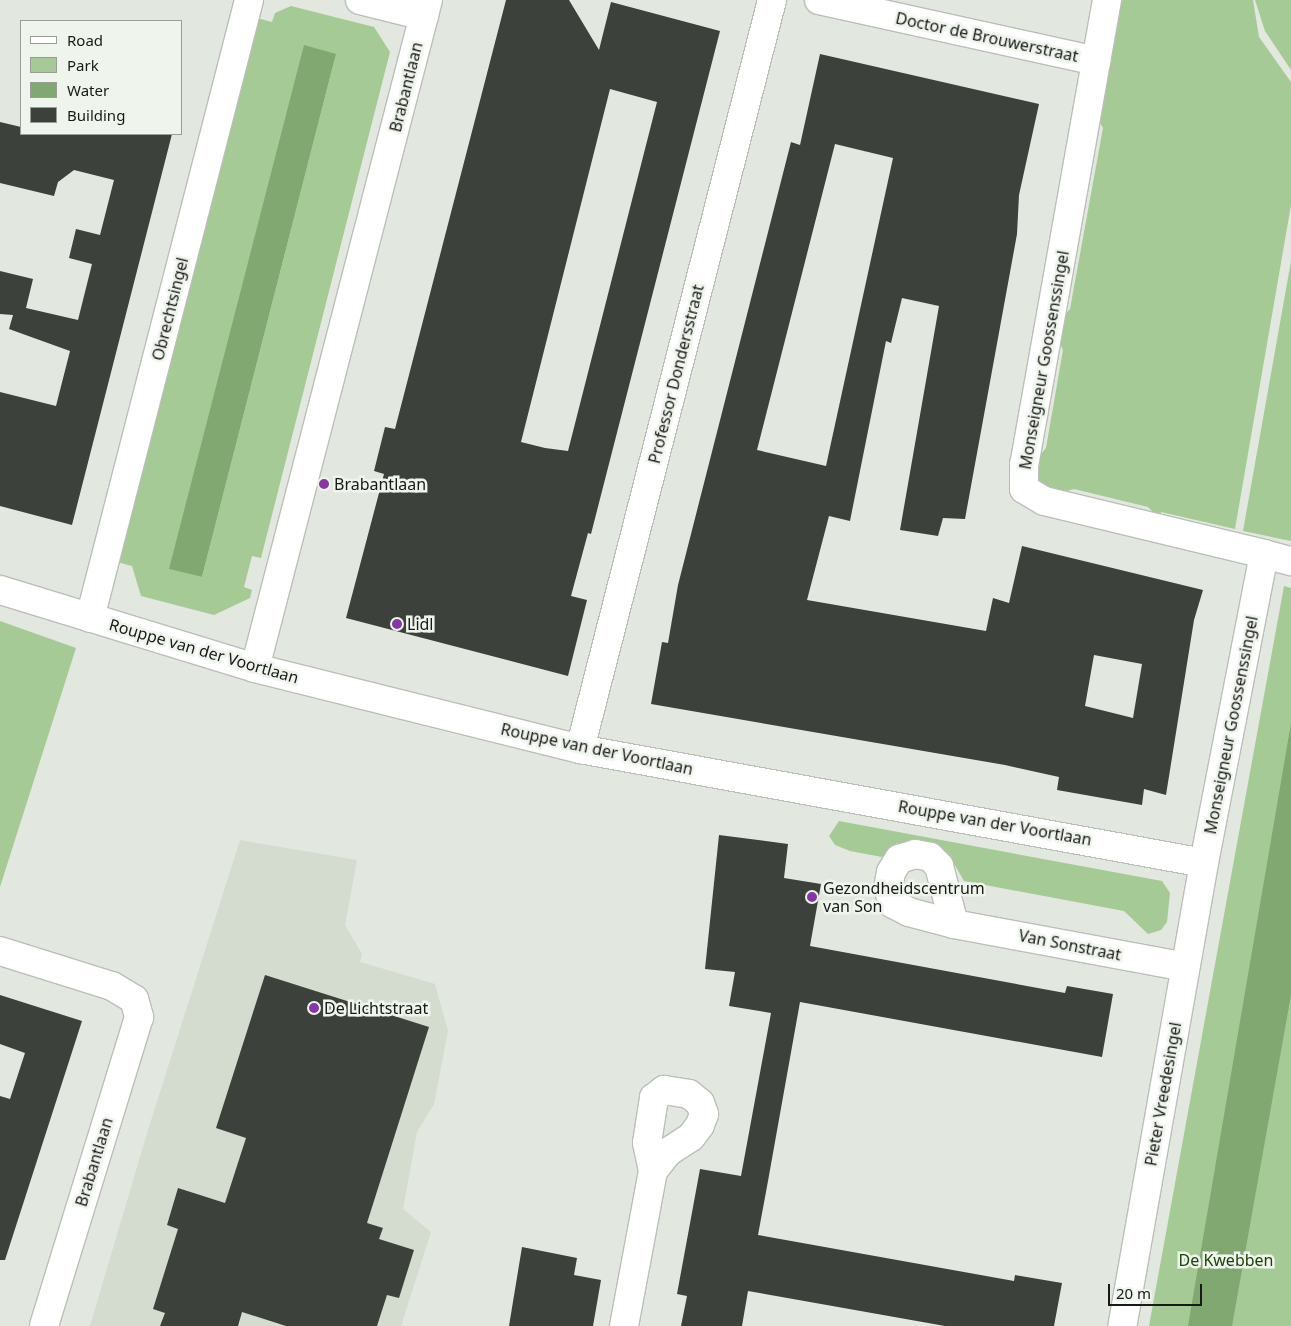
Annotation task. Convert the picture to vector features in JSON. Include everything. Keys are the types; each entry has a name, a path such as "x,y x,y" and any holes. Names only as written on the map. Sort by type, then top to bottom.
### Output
{"street":[{"name":"Obrechtsingel","path":"90,618 249,0"},
{"path":"360,0 426,8"},
{"name":"Professor Dondersstraat","path":"580,749 772,0"},
{"name":"Doctor de Brouwerstraat","path":"819,0 1096,61"},
{"name":"Monseigneur Goossenssingel","path":"1106,0 1024,464 1024,489 1044,501 1264,554 1204,863"},
{"name":"Brabantlaan","path":"255,668 426,8"},
{"path":"1264,554 1291,561"},
{"name":"Rouppe van der Voortlaan","path":"0,590 255,668 580,749 1204,863"},
{"name":"Pieter Vreedesingel","path":"1122,1326 1204,863"},
{"name":"Van Sonstraat","path":"954,924 1185,967"},
{"name":"Brabantlaan","path":"0,951 112,986 134,999 139,1018 44,1326"},
{"path":"624,1326 653,1171"}],"shaded area":[{"path":"240,840 357,860 345,925 362,954 360,962 435,984 448,1031 434,1104 417,1132 403,1209 431,1232 401,1326 90,1326 148,1130"}],"green space":[{"path":"1123,0 1253,0 1259,37 1291,82 1291,205 1235,529 1161,512 1160,519 1148,507 1074,489 1057,494 1041,487 1036,478 1034,462 1046,448 1063,350 1058,338 1060,319 1070,309 1103,128 1096,115 1115,8"},
{"path":"1255,0 1291,0 1291,70 1265,31"},
{"path":"291,6 374,27 390,52 261,558 252,556 244,587 252,590 250,598 214,615 141,596 132,566 117,562 257,18 272,22 275,13","holes":["336,54 202,577 170,569"]},
{"path":"1291,261 1291,541 1243,531"},
{"name":"De Kwebben","path":"1284,586 1291,588 1291,1326 1149,1326"},
{"path":"0,621 76,648 0,887"},
{"path":"839,821 1162,881 1170,893 1167,922 1161,930 1148,934 1124,911 964,881 948,853 920,846 897,843 882,857 850,851 835,845 829,836"}],"water":[{"path":"304,45 336,54 202,577 169,569"},
{"path":"1291,723 1291,995 1232,1326 1188,1326"}],"building":[{"path":"506,0 569,0 599,50 611,2 720,31 591,534 588,533 571,596 587,600 568,676 346,618 384,474 374,471 385,427 395,429","holes":["610,89 657,102 568,451 521,442"]},
{"path":"820,54 1039,104 1019,195 1017,234 965,519 943,518 938,536 900,530 939,306 902,298 891,343 886,341 850,521 829,516 807,600 986,631 993,598 1009,603 1022,546 1203,590 1194,620 1166,795 1144,789 1142,805 1057,790 1059,777 1005,765 651,704 662,642 668,643 678,585 791,142 800,145","holes":["835,144 893,158 826,466 757,450","1094,655 1142,664 1133,718 1085,706"]},
{"path":"0,122 20,127 20,135 172,135 72,525 0,506 0,392 56,406 70,351 9,329 13,315 0,314 0,271 33,279 26,308 78,320 92,264 69,258 76,229 100,235 114,180 74,170 58,182 54,196 0,183"},
{"path":"719,835 788,844 784,878 821,884 810,946 1065,993 1067,986 1113,994 1102,1057 800,1002 758,1235 1014,1281 1015,1275 1062,1283 1054,1326 945,1326 748,1291 742,1326 681,1326 687,1296 677,1294 700,1169 741,1176 771,1013 729,1006 735,972 705,969"},
{"path":"265,975 429,1027 367,1223 383,1228 379,1239 414,1250 399,1298 387,1295 377,1326 286,1326 242,1312 238,1326 160,1326 165,1313 153,1309 178,1229 167,1225 178,1188 225,1203 246,1138 216,1128"},
{"path":"0,995 82,1021 5,1260 0,1260 0,1096 10,1099 25,1053 0,1044"},
{"path":"522,1247 577,1258 574,1275 601,1280 593,1326 509,1326"}],"place":[{"name":"Brabantlaan","path":"324,484"},
{"name":"Lidl","path":"397,624"},
{"name":"Gezondheidscentrum van Son","path":"812,897"},
{"name":"De Lichtstraat","path":"314,1008"}]}
